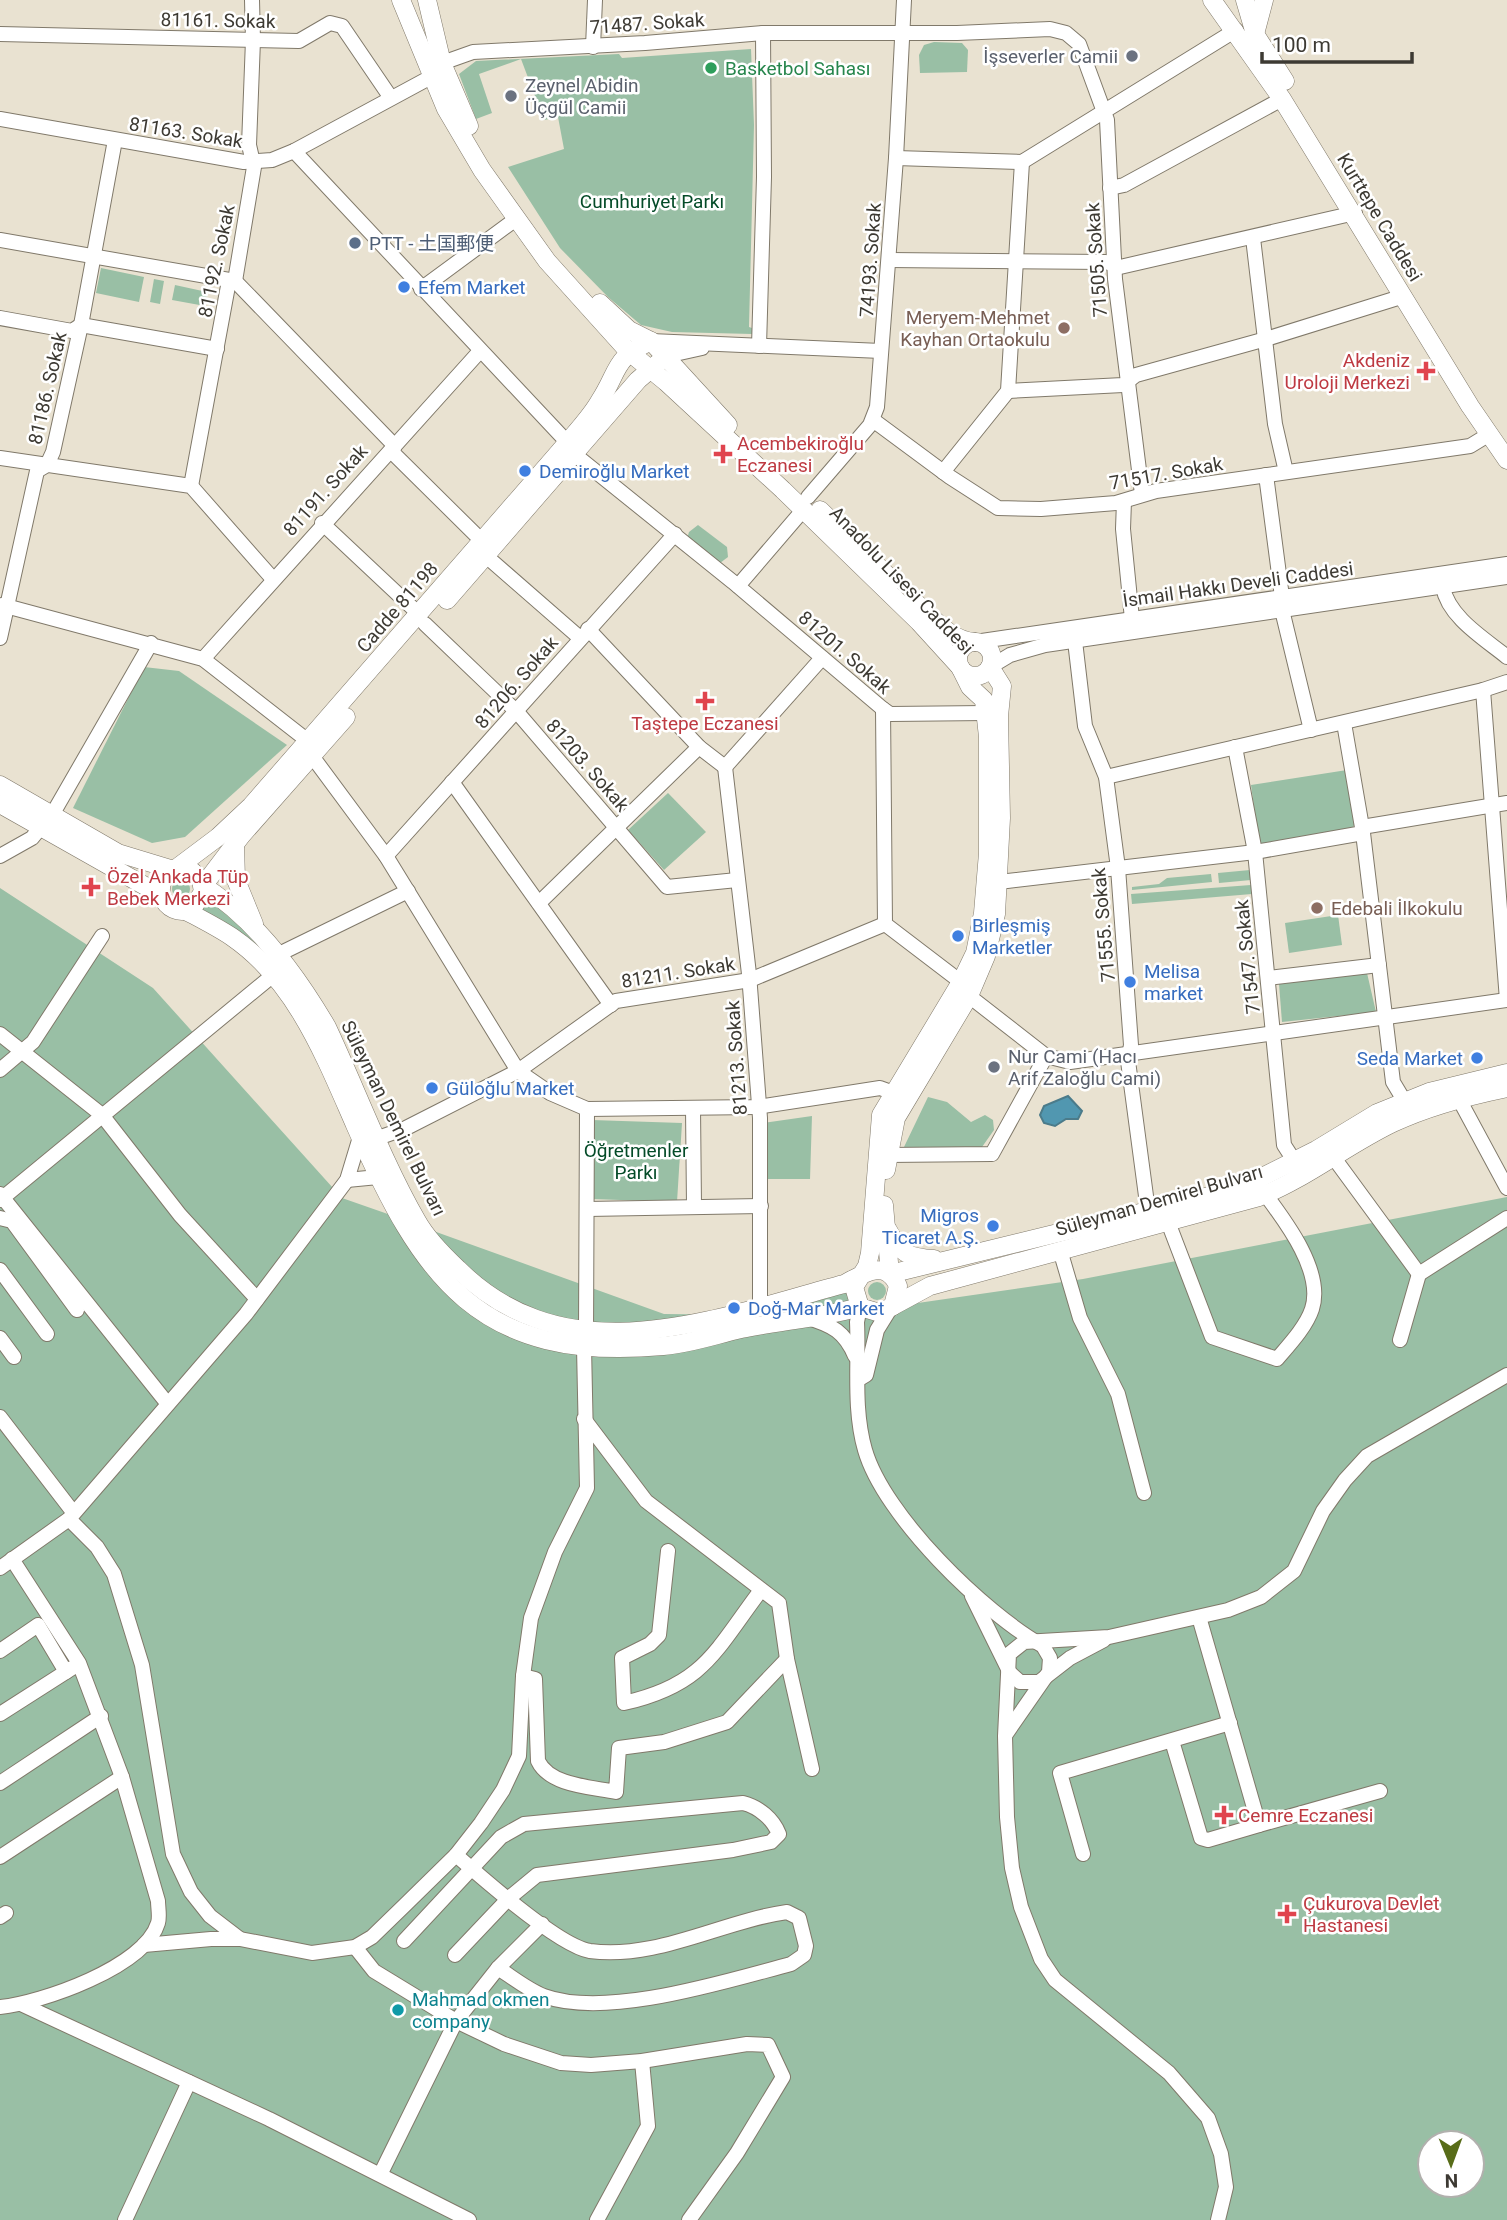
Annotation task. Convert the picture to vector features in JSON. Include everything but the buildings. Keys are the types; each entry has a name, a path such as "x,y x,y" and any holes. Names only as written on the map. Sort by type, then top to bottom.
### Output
{"main road":[{"path":"401,0 427,33"},
{"path":"427,0 427,33 436,70 470,150 547,261 628,351 651,341"},
{"path":"427,33 435,0"},
{"name":"Kurttepe Caddesi","path":"1212,0 1236,30 1282,99 1355,213 1488,435 1507,460"},
{"name":"Kurttepe Caddesi","path":"1245,0 1255,34 1507,441"},
{"path":"1255,34 1264,0"},
{"path":"436,70 473,134 544,241 605,308 629,330 651,341"},
{"name":"Anadolu Lisesi Caddesi","path":"651,341 726,423 919,622 960,667 970,687 984,700 987,882 975,953 965,989"},
{"name":"Anadolu Lisesi Caddesi","path":"628,351 806,503 944,629 964,641 975,642"},
{"name":"Cadde 81198","path":"571,448 600,402 621,358 628,351"},
{"name":"Cadde 81198","path":"203,886 310,748 571,448 666,356"},
{"path":"975,642 990,650 990,667 983,674 973,676 960,667 961,650 975,642"},
{"name":"Anadolu Lisesi Caddesi","path":"861,1275 870,1252 881,1115 900,1095 987,951 996,914 999,882 1002,686 990,667"},
{"name":"Cadde 81198","path":"174,870 218,837 310,748"},
{"path":"0,785 46,821 161,895 173,909 186,911 197,905 203,886 192,871 174,870 118,853 46,821 0,804"},
{"path":"235,844 236,880 257,932"},
{"path":"161,895 164,877 174,870"},
{"name":"Süleyman Demirel Bulvarı","path":"203,886 220,896 257,932 309,997 327,1027 369,1138 379,1177 403,1227 428,1264 468,1302 494,1320 534,1338 666,1346 860,1307"},
{"name":"Süleyman Demirel Bulvarı","path":"186,911 233,938 272,976 299,1008 417,1222 443,1255 476,1288 502,1304 585,1339 664,1330 845,1284 861,1275"},
{"name":"Süleyman Demirel Bulvarı","path":"890,1274 1238,1189 1295,1162 1377,1113 1429,1092 1507,1073"},
{"name":"Süleyman Demirel Bulvarı","path":"893,1306 930,1286 1265,1195 1393,1123 1458,1098 1507,1088"},
{"name":"Anadolu Lisesi Caddesi","path":"890,1274 884,1220 887,1156 900,1095"},
{"path":"884,1220 901,1252 915,1258 951,1259"},
{"path":"873,1269 890,1274 898,1286 893,1306 880,1313 860,1307 854,1287 861,1275 873,1269"}],"street":[{"name":"81192. Sokak","path":"191,486 228,286 235,281 253,161 249,145 253,40 251,0"},
{"path":"593,47 595,0"},
{"name":"74193. Sokak","path":"873,419 889,260 904,0"},
{"name":"81161. Sokak","path":"0,34 299,41 330,23 342,26 391,98"},
{"name":"71487. Sokak","path":"436,70 473,52 593,47 763,33 902,34 1045,29 1066,33"},
{"path":"896,158 1022,162 1236,30"},
{"path":"759,346 764,177 763,33"},
{"name":"71505. Sokak","path":"1066,33 1079,44 1105,112 1114,265 1142,494"},
{"name":"81163. Sokak","path":"0,120 253,161 272,159 294,151 436,70"},
{"path":"1110,188 1124,185 1282,99"},
{"name":"81186. Sokak","path":"0,638 37,471 47,465 53,452 95,255 115,140"},
{"name":"81201. Sokak","path":"294,151 571,448 883,709 885,924"},
{"path":"943,472 1008,391 1022,162"},
{"path":"889,260 1106,262 1120,267 1355,213"},
{"path":"421,289 516,219"},
{"path":"1253,238 1275,424 1286,472"},
{"path":"0,240 235,281 393,444 394,454 484,549 584,633 699,747 725,767 822,658"},
{"path":"1008,391 1123,385 1136,375 1266,339 1404,296"},
{"path":"0,318 72,331 81,325 217,349"},
{"path":"651,341 881,351"},
{"path":"666,356 713,345"},
{"name":"81191. Sokak","path":"202,659 272,578 480,351"},
{"path":"738,586 873,419"},
{"name":"71517. Sokak","path":"873,419 943,472 998,508 1041,509 1124,501 1142,494 1469,446 1488,435"},
{"path":"0,458 191,486 272,578"},
{"path":"1266,475 1282,603 1311,730"},
{"path":"1124,501 1123,529 1132,619"},
{"name":"81203. Sokak","path":"322,523 517,712 667,887 737,880"},
{"name":"81206. Sokak","path":"386,856 675,534"},
{"name":"İsmail Hakkı Develi Caddesi","path":"990,667 1027,649 1507,564"},
{"name":"İsmail Hakkı Develi Caddesi","path":"975,642 1132,619 1443,587 1507,577"},
{"path":"1443,587 1445,597 1460,617 1507,657"},
{"path":"5,606 151,643 202,659 310,748 386,856 518,1071 550,1093 587,1109 757,1107 880,1088 900,1095"},
{"name":"71555. Sokak","path":"1075,640 1085,726 1106,777 1118,868 1132,1053 1128,1061 1148,1211"},
{"path":"0,856 32,838 46,821 151,643"},
{"path":"1106,777 1344,723 1507,682"},
{"path":"885,924 1046,1056 1070,1062 1507,1000 1500,804 1483,690"},
{"path":"883,709 890,714 986,713"},
{"path":"1344,723 1362,830 1387,1018 1392,1082 1405,1102"},
{"path":"539,903 699,747"},
{"name":"71547. Sokak","path":"1235,747 1255,852 1284,1145 1295,1162"},
{"name":"81213. Sokak","path":"725,767 750,980 761,1206 760,1306"},
{"path":"452,782 611,1005"},
{"path":"999,882 1255,852 1500,804"},
{"path":"277,955 408,891"},
{"name":"81211. Sokak","path":"369,1138 406,1128 518,1071 611,1005 750,980 885,924"},
{"path":"0,1070 33,1042 102,936"},
{"path":"1268,978 1379,965"},
{"path":"167,1403 1,1197 272,976"},
{"path":"0,1034 102,1115 180,1215 257,1299"},
{"path":"887,1156 992,1154 1046,1056"},
{"path":"1458,1098 1507,1188"},
{"path":"693,1108 694,1206"},
{"path":"144,1945 240,1939 312,1953 355,1947 372,1937 456,1855 503,1790 519,1756 523,1676 531,1618 540,1590 587,1488 584,1419 587,1109"},
{"path":"0,2007 23,2005 77,1987 144,1945 159,1923 158,1901 122,1777 79,1663 6,1563 71,1516 257,1299 347,1180 369,1138"},
{"path":"1334,1158 1419,1274"},
{"path":"347,1180 379,1177"},
{"path":"1168,1222 1212,1337 1277,1359 1311,1310 1314,1297 1307,1264 1265,1195"},
{"path":"587,1209 761,1206"},
{"path":"0,1218 12,1221 77,1310"},
{"path":"1400,1340 1419,1274 1507,1219"},
{"path":"1060,1250 1080,1318 1118,1394 1144,1493"},
{"path":"0,1270 47,1334"},
{"path":"857,1381 866,1375 880,1323 893,1306"},
{"path":"860,1307 857,1322 860,1423 872,1472 905,1519 970,1592 1037,1642 1051,1658 1045,1678 1005,1735"},
{"path":"808,1318 833,1325 849,1341 858,1363"},
{"path":"0,1338 14,1357"},
{"path":"1218,2220 1226,2187 1222,2154 1208,2118 1169,2073 1055,1980 1041,1959 1021,1907 1013,1868 1005,1735 1009,1654 1017,1644 1109,1637 1228,1610 1278,1587 1294,1571 1330,1501 1367,1456 1507,1375"},
{"path":"0,1417 71,1516 97,1547 114,1574 142,1665 173,1854 191,1892 210,1916 240,1939"},
{"path":"584,1419 646,1501 779,1603 787,1659 812,1769"},
{"path":"668,1551 659,1635 650,1644 622,1658 624,1703 658,1695 692,1678 761,1590"},
{"path":"970,1592 1014,1679 1026,1685 1045,1678 1070,1658 1109,1637"},
{"path":"1199,1617 1259,1825"},
{"path":"0,1651 38,1625 66,1672"},
{"path":"523,1676 535,1679 538,1762 542,1769 547,1775 616,1792 619,1748 664,1742 727,1722 787,1659"},
{"path":"0,1714 79,1663"},
{"path":"0,1783 101,1716"},
{"path":"1083,1854 1060,1773 1230,1723"},
{"path":"1172,1741 1201,1838 1208,1840 1380,1791"},
{"path":"0,1857 122,1777"},
{"path":"404,1941 501,1837 524,1824 743,1803 754,1805 775,1824 779,1834 771,1842 733,1850 537,1875 509,1898 455,1955"},
{"path":"456,1855 555,1936 588,1951 639,1951 787,1912 799,1918 806,1946 804,1955 790,1964 675,1992 600,2003 543,1996 498,1968"},
{"path":"381,2173 456,2021 498,1968 542,1924"},
{"path":"355,1947 374,1971 456,2021 504,2044 561,2063 642,2061 760,2043 768,2045 783,2077 737,2153 689,2220"},
{"path":"23,2005 381,2173 469,2220"},
{"path":"597,2220 648,2126 642,2061"},
{"path":"125,2220 189,2082"}],"green space":[{"path":"934,42 962,43 968,50 967,72 920,73 919,55 924,45"},
{"name":"Cumhuriyet Parkı","path":"751,49 754,125 749,327 752,328 752,334 672,332 641,325 608,297 560,248 508,167 564,149 558,117 544,120 521,59 479,74 492,113 476,119 459,74 476,61 619,54 622,58"},
{"path":"101,268 144,277 139,302 96,293"},
{"path":"154,279 164,281 160,304 150,302"},
{"path":"175,285 207,292 205,306 172,300"},
{"path":"698,525 727,547 728,557 720,563 687,539 689,532"},
{"path":"144,667 179,671 287,745 185,837 152,843 73,808"},
{"path":"1347,770 1355,824 1351,830 1259,844 1251,785"},
{"path":"668,793 706,832 664,870 628,830"},
{"path":"1250,870 1251,880 1219,883 1218,873"},
{"path":"1211,874 1212,882 1132,890 1132,887 1159,884 1167,878"},
{"path":"181,880 187,883 190,889 187,895 181,898 175,895 172,889 175,883"},
{"path":"1251,885 1252,894 1132,904 1131,894"},
{"path":"0,888 153,988 342,1198 405,1220 303,1003 276,971 239,935 199,909 207,898 243,929 307,1001 414,1224 664,1314 756,1315 851,1290 851,1304 781,1314 835,1315 1083,1279 1507,1197 1507,2220 0,2220"},
{"path":"1338,915 1342,945 1289,953 1285,923"},
{"path":"1367,973 1376,1012 1282,1022 1279,984"},
{"path":"928,1097 947,1102 971,1122 985,1115 993,1120 994,1130 982,1147 974,1152 907,1152 904,1147"},
{"path":"812,1116 810,1179 765,1179 763,1123"},
{"name":"Öğretmenler Parkı","path":"592,1120 682,1123 677,1202 592,1199"},
{"path":"877,1282 883,1285 886,1291 883,1297 877,1300 871,1297 868,1291 871,1285"}],"water":[{"path":"1068,1096 1082,1111 1078,1119 1066,1119 1055,1126 1044,1123 1040,1115 1044,1106"}],"place":[{"name":"İşseverler Camii","path":"1132,56"},
{"name":"Basketbol Sahası","path":"711,68"},
{"name":"Zeynel Abidin Üçgül Camii","path":"511,96"},
{"name":"PTT - 土国郵便","path":"355,243"},
{"name":"Efem Market","path":"404,287"},
{"name":"Meryem-Mehmet Kayhan Ortaokulu","path":"1064,328"},
{"name":"Akdeniz Uroloji Merkezi","path":"1426,371"},
{"name":"Acembekiroğlu Eczanesi","path":"723,454"},
{"name":"Demiroğlu Market","path":"525,471"},
{"name":"Taştepe Eczanesi","path":"705,701"},
{"name":"Özel Ankada Tüp Bebek Merkezi","path":"91,887"},
{"name":"Edebali İlkokulu","path":"1317,908"},
{"name":"Birleşmiş Marketler","path":"958,936"},
{"name":"Melisa market","path":"1130,982"},
{"name":"Seda Market","path":"1477,1058"},
{"name":"Nur Cami (Hacı Arif Zaloğlu Cami)","path":"994,1067"},
{"name":"Güloğlu Market","path":"432,1088"},
{"name":"Migros Ticaret A.Ş.","path":"993,1226"},
{"name":"Doğ-Mar Market","path":"734,1308"},
{"name":"Cemre Eczanesi","path":"1224,1815"},
{"name":"Çukurova Devlet Hastanesi","path":"1287,1914"},
{"name":"Mahmad okmen company","path":"398,2010"}]}
